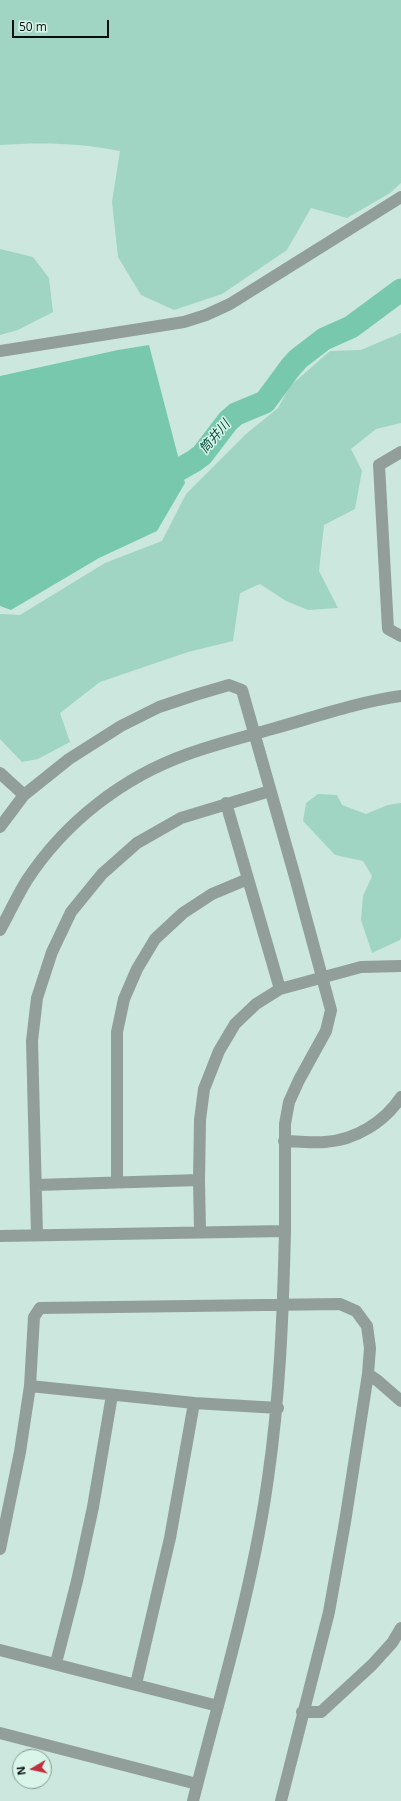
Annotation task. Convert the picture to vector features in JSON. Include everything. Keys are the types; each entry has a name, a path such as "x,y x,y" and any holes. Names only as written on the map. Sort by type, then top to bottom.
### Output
{"street":[{"path":"0,352 184,322 206,315 230,304 401,197"},
{"path":"401,452 379,465 388,629 401,636"},
{"path":"0,827 24,795 69,759 121,726 159,708 195,695 230,685 242,690 331,1010 326,1031 299,1080 289,1102 285,1124 284,1305 278,1408 268,1479 242,1613 193,1801"},
{"path":"0,930 27,880 58,839 92,807 139,775 188,754 254,734 386,698 401,696"},
{"path":"0,772 24,795"},
{"path":"37,1235 32,1041 37,998 52,952 71,912 102,874 138,844 181,818 226,803 270,791"},
{"path":"226,803 280,989"},
{"path":"117,1182 116,1032 124,998 137,969 155,939 184,913 212,894 248,879"},
{"path":"200,1231 200,1120 204,1090 219,1051 235,1024 256,1004 280,989 361,967 401,966"},
{"path":"284,1141 326,1142 350,1137 375,1125 395,1106 401,1097"},
{"path":"36,1185 199,1180"},
{"path":"0,1236 200,1231 285,1231"},
{"path":"0,1549 20,1452 30,1386 34,1317 40,1308 340,1304 356,1311 367,1326 370,1348 368,1374 346,1522 329,1612 302,1712 281,1801"},
{"path":"368,1374 401,1401"},
{"path":"30,1386 194,1403 278,1408"},
{"path":"56,1663 77,1581 93,1507 112,1395"},
{"path":"136,1684 170,1538 194,1403"},
{"path":"302,1712 321,1712 372,1665 397,1646 401,1628"},
{"path":"0,1650 56,1663 218,1706"},
{"path":"0,1733 197,1784"}],"shaded area":[{"path":"0,0 401,0 401,183 390,193 347,218 311,208 287,250 222,294 174,310 141,295 118,257 112,202 120,151 90,146 60,144 0,145"},
{"path":"0,249 33,257 49,278 53,312 18,330 0,335"},
{"path":"401,333 401,423 376,429 351,449 362,471 355,509 324,525 319,571 338,608 308,610 286,601 260,584 240,593 233,641 188,652 100,682 60,713 70,742 38,759 22,762 0,739 0,614 20,615 105,563 162,541 186,494 246,434 278,408 290,386 330,351 361,350"},
{"path":"149,345 185,483 157,531 99,558 11,610 0,606 0,376 118,350"},
{"path":"318,794 337,795 342,805 366,814 388,805 401,803 401,937 400,940 372,953 361,920 363,896 372,876 363,861 335,855 303,821 306,803"}],"waterway":[{"name":"筒井川","path":"150,474 171,474 194,461 202,455 228,421 236,414 265,402 298,359 324,339 351,327 401,290"}]}
